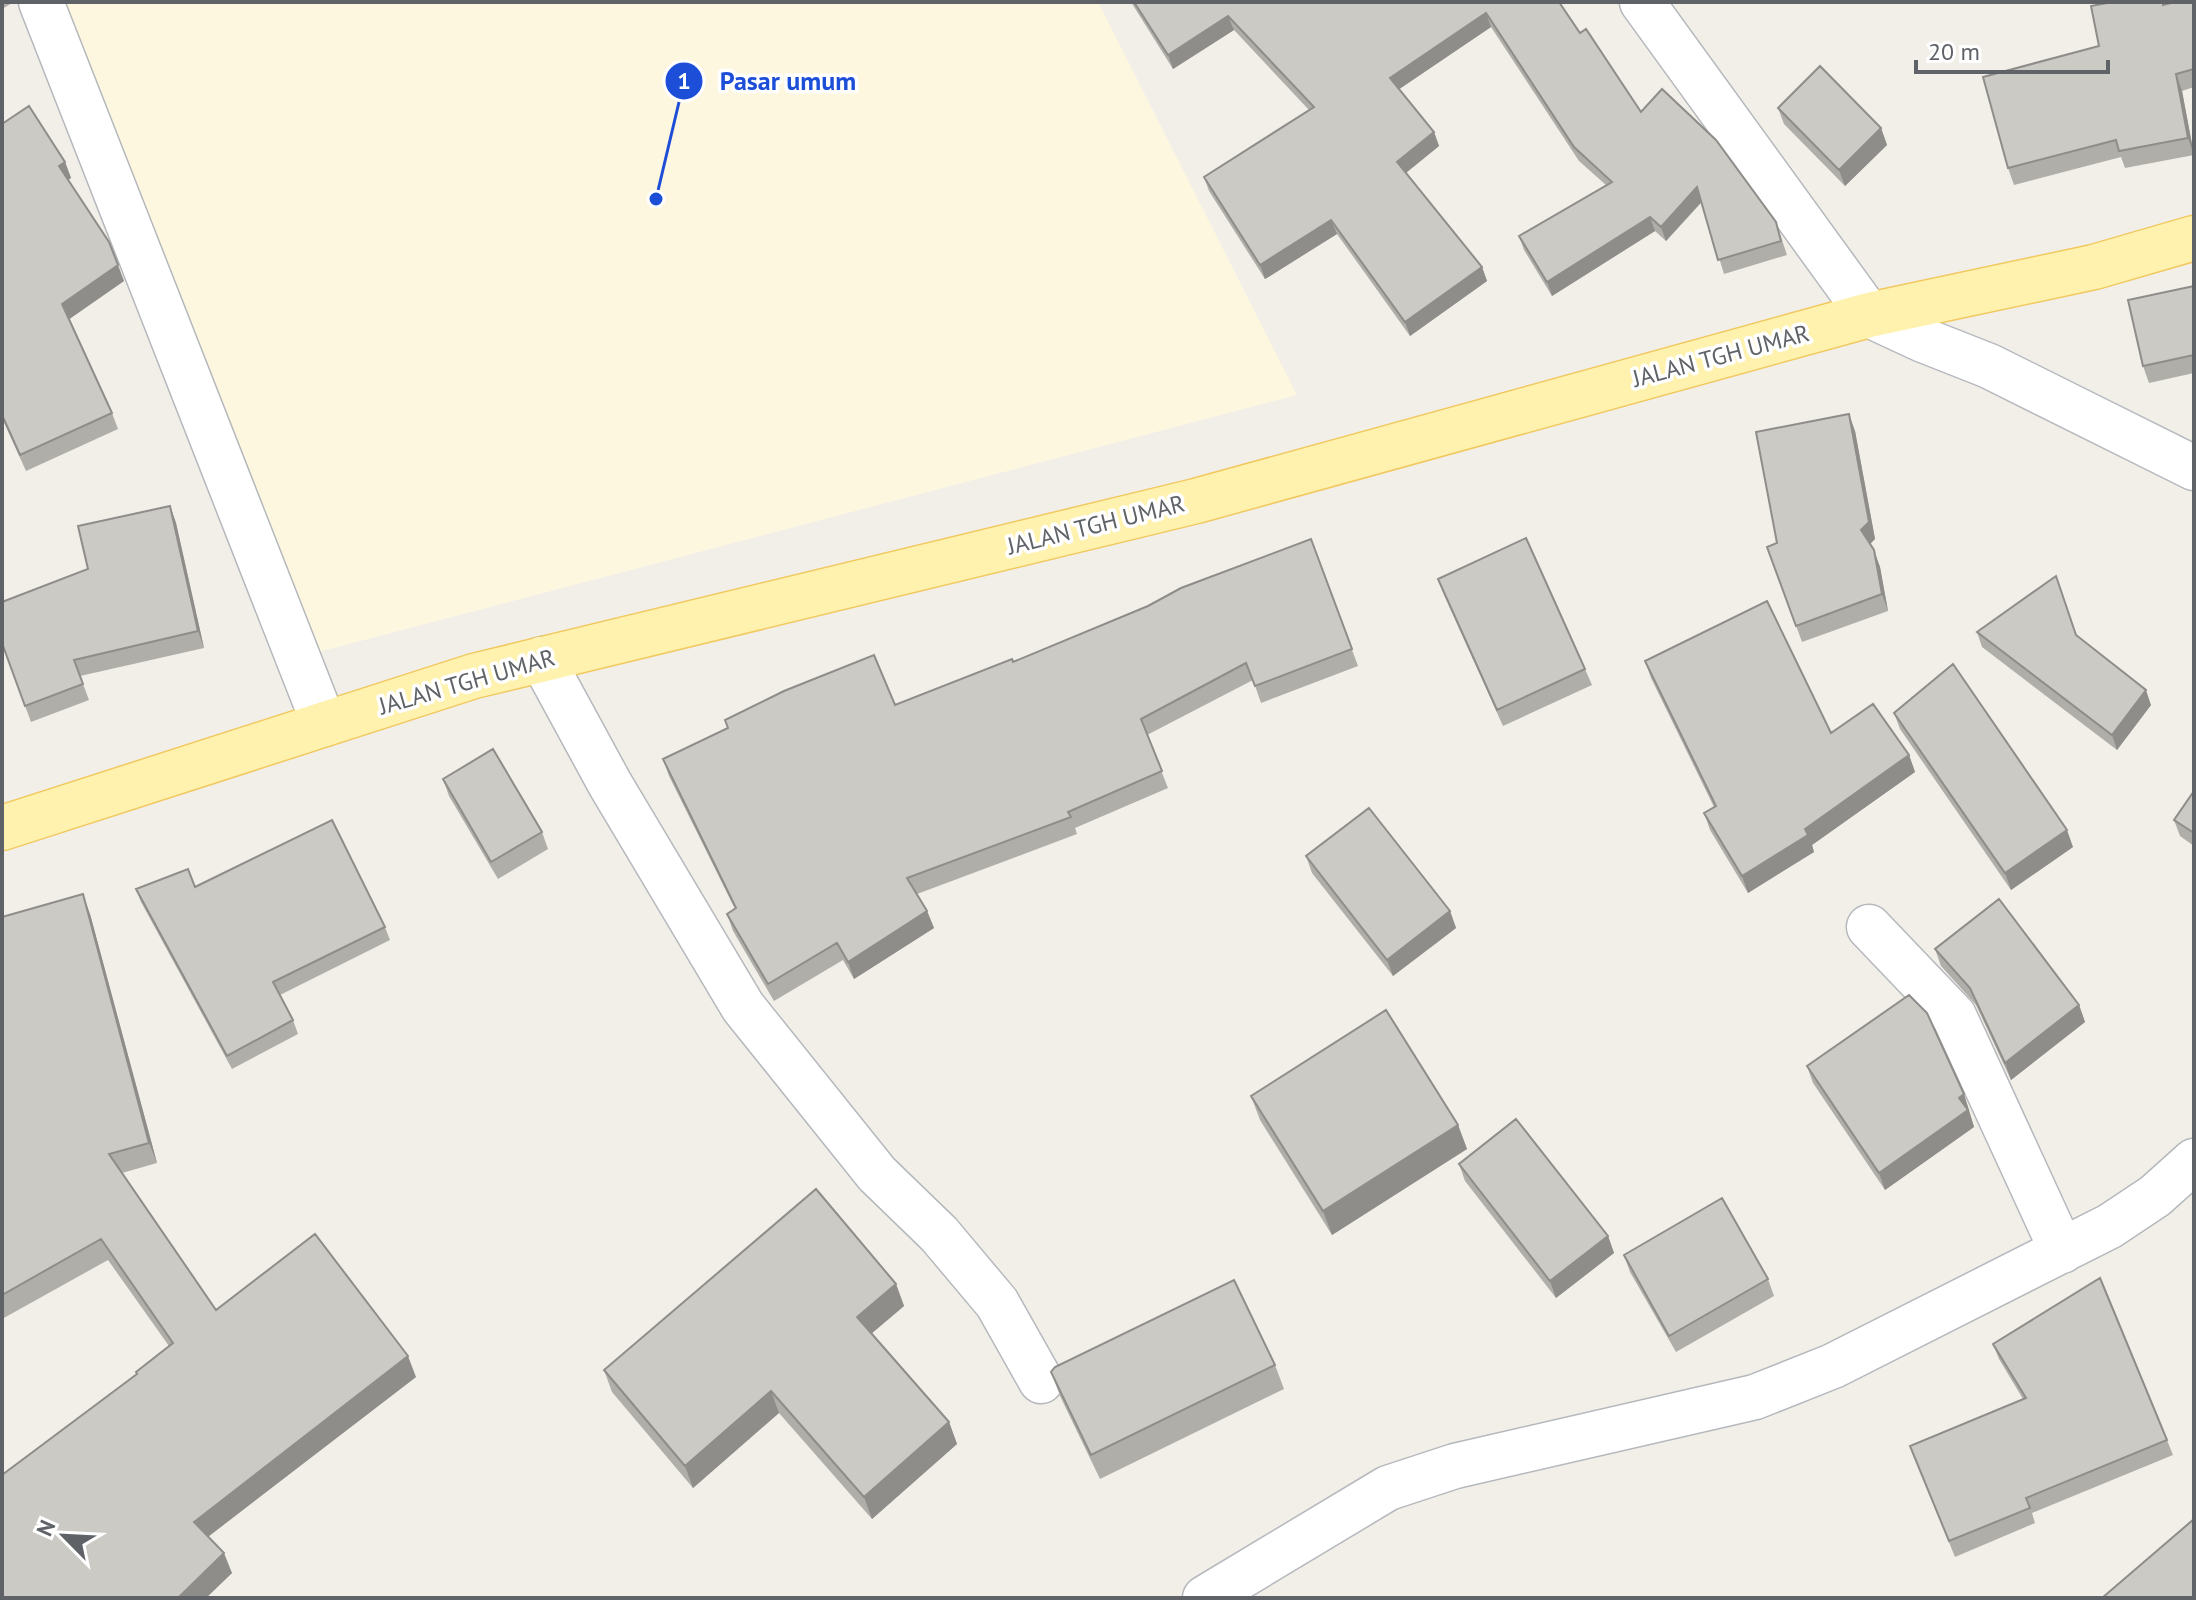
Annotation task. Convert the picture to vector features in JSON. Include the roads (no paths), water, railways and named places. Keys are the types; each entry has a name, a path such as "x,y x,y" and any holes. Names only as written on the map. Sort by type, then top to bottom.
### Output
{"main road":[{"name":"JALAN TGH UMAR","path":"2,828 474,676 1196,501 1869,315 2094,267 2194,238"}],"street":[{"path":"41,2 324,724"},
{"path":"1642,2 1869,315 1989,366 2194,468"},
{"path":"542,659 610,784 743,1007 877,1174 939,1234 997,1303 1041,1381"},
{"path":"1869,927 1954,1016 2062,1251"},
{"path":"1205,1598 1388,1488 1455,1466 1755,1397 1875,1346 2110,1226 2155,1196 2194,1161"}],"place":[{"name":"Pasar umum","path":"656,199"}]}
